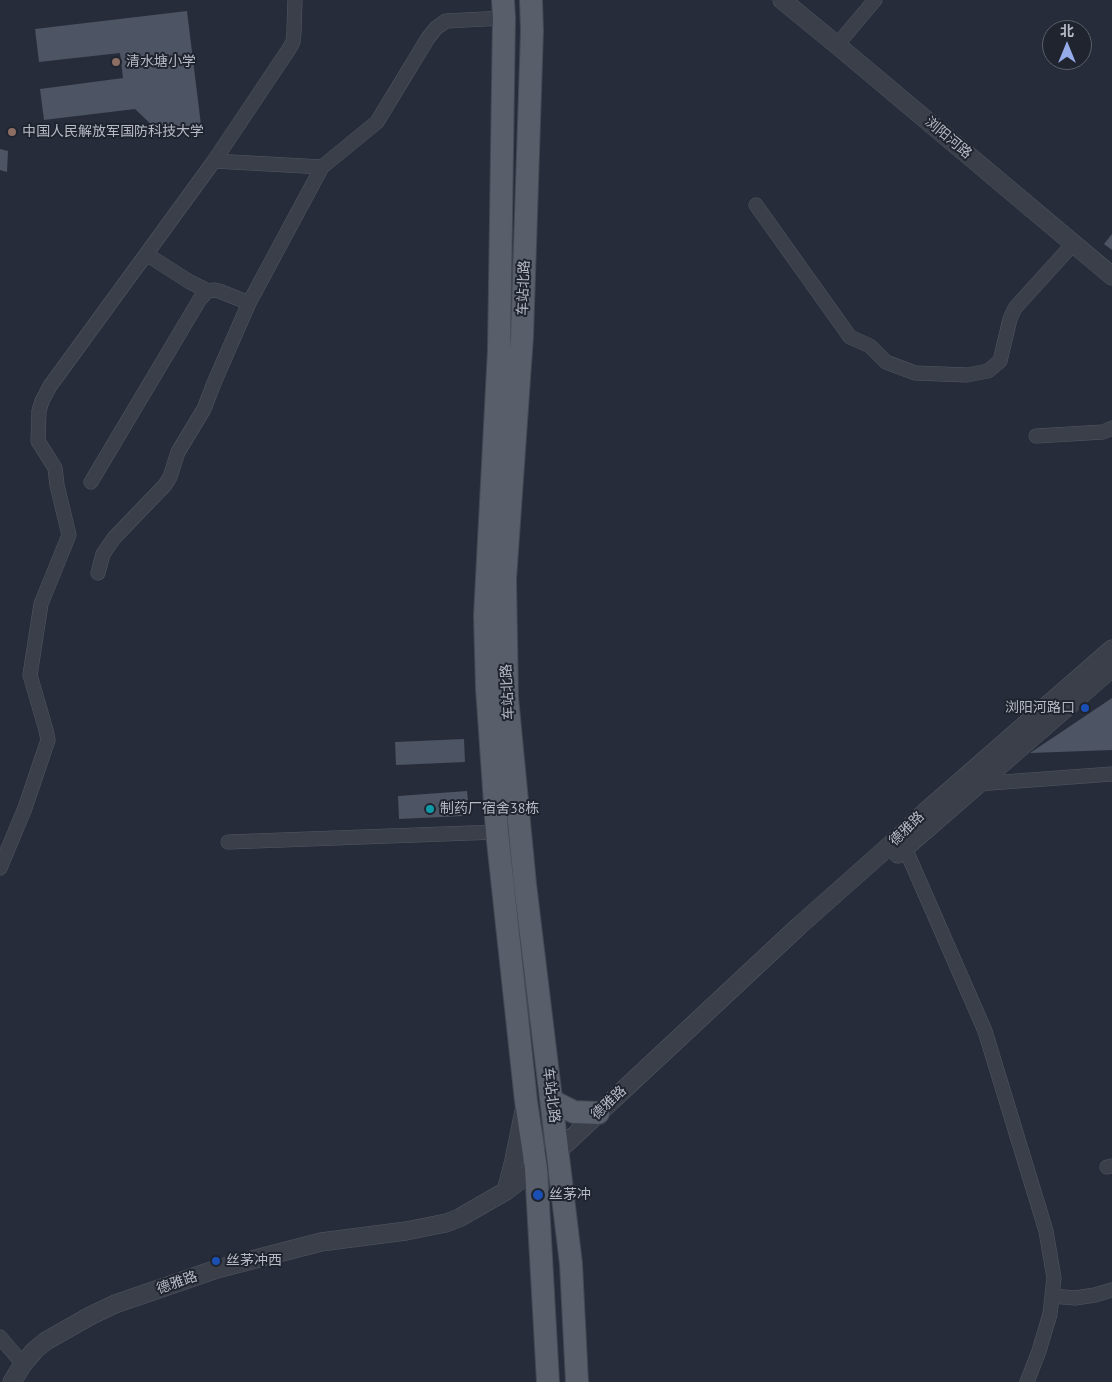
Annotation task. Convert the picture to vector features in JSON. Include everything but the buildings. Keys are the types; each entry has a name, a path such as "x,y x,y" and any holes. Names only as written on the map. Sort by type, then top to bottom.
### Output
{"main road":[{"name":"车站北路","path":"531,0 532,31 522,336 505,579 507,697 525,884 571,1264 577,1382"},
{"name":"车站北路","path":"504,9 499,350 485,616 487,688 498,832 526,1101 536,1175 548,1382"},
{"path":"552,1101 574,1112 598,1113"}],"street":[{"path":"0,868 25,808 48,740 30,675 41,604 70,535 57,485 55,468 38,441 39,411 42,401 50,386 214,161 289,50 293,42 295,0"},
{"name":"浏阳河路","path":"782,0 1112,276"},
{"path":"837,45 875,0"},
{"path":"98,573 103,554 114,538 165,485 170,477 178,452 204,409 249,303 322,167 376,122 436,28 446,21 504,9"},
{"path":"214,161 322,167"},
{"path":"756,205 850,337 870,346 886,362 914,372 967,375 988,371 1000,361 1010,319 1015,308 1073,244"},
{"path":"146,254 208,291 220,291 249,303"},
{"path":"91,482 200,299 208,291"},
{"path":"1036,436 1103,432 1112,428"},
{"name":"德雅路","path":"559,1158 598,1113 799,926 898,839 924,813 1112,649"},
{"name":"德雅路","path":"12,1382 64,1340 120,1311 218,1276 309,1252 416,1237 449,1230 501,1204 559,1158 904,848 1112,668"},
{"path":"977,784 1112,774"},
{"path":"228,842 498,832"},
{"path":"904,848 985,1031 1046,1231 1054,1278 1050,1314 1039,1352 1026,1382"},
{"path":"506,1191 526,1101"},
{"name":"德雅路","path":"23,1373 35,1350 46,1341 115,1304 217,1269 308,1246 330,1241 414,1230 446,1223 459,1218 536,1175"},
{"path":"1052,1296 1074,1298 1112,1290"},
{"path":"0,1337 23,1373"}],"place":[{"name":"清水塘小学","path":"116,62"},
{"name":"中国人民解放军国防科技大学","path":"12,132"},
{"name":"浏阳河路口","path":"1085,708"},
{"name":"制药厂宿舍38栋","path":"430,809"},
{"name":"丝茅冲","path":"538,1195"},
{"name":"丝茅冲西","path":"216,1261"}]}
